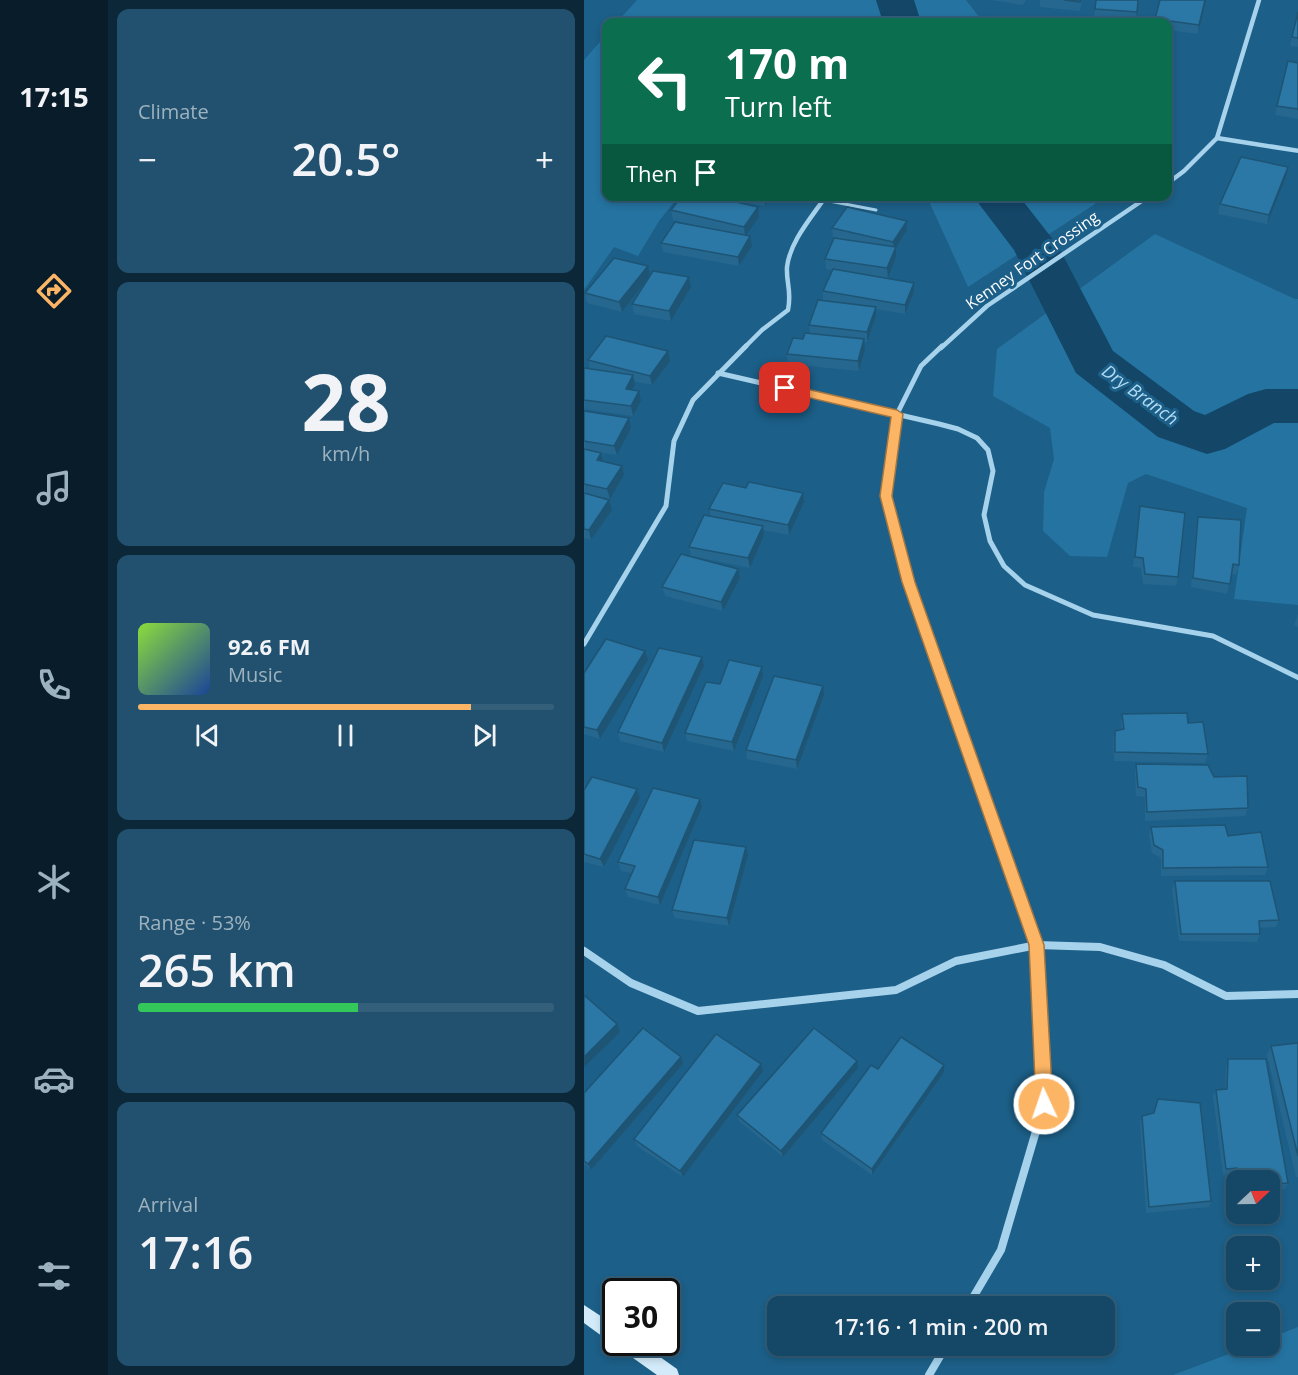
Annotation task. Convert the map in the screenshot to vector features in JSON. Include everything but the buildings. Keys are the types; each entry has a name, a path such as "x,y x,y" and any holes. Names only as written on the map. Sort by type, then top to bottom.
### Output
{"street":[{"path":"1172,180 1217,138 1259,0"},
{"path":"1217,138 1298,151"},
{"path":"584,644 666,506 674,441 693,400 762,330 788,309 791,296 787,268 793,246 823,201"},
{"name":"Kenney Fort Crossing","path":"974,1296 1001,1250 1044,1104 1037,945 905,572 886,496 897,414 921,366 987,306 1141,201"},
{"path":"718,373 958,429 977,438 988,450 993,471 984,514 990,541 1004,566 1025,585 1093,615 1213,636 1298,678"},
{"path":"584,951 631,983 698,1011 896,990 956,961 1037,945 1100,947 1164,965 1226,996 1298,994"},
{"path":"584,1313 602,1326"},
{"path":"645,1356 671,1375"},
{"path":"929,1375 940,1356"}],"lane":[{"path":"838,201 876,210"}],"shaded area":[{"path":"637,0 966,0 980,18 621,18"},
{"path":"602,40 602,201 675,201 659,221 638,256 614,247 584,290 584,60"},
{"path":"929,201 1096,201 1095,204 968,287"},
{"path":"1155,234 1298,299 1298,605 1234,599 1247,508 1146,474 1128,483 1107,557 1070,556 1043,531 1044,492 1054,459 1050,428 993,396 997,349"},
{"path":"1298,1327 1298,1375 1173,1375 1226,1355 1280,1356 1280,1334"}],"waterway":[{"name":"Dry Branch","path":"895,0 901,18"},
{"name":"Dry Branch","path":"999,201 1035,246 1094,361 1176,424 1207,436 1266,406 1299,406"}],"route":[{"path":"785,388 897,414 886,496 908,582 1037,945 1044,1104"}]}
